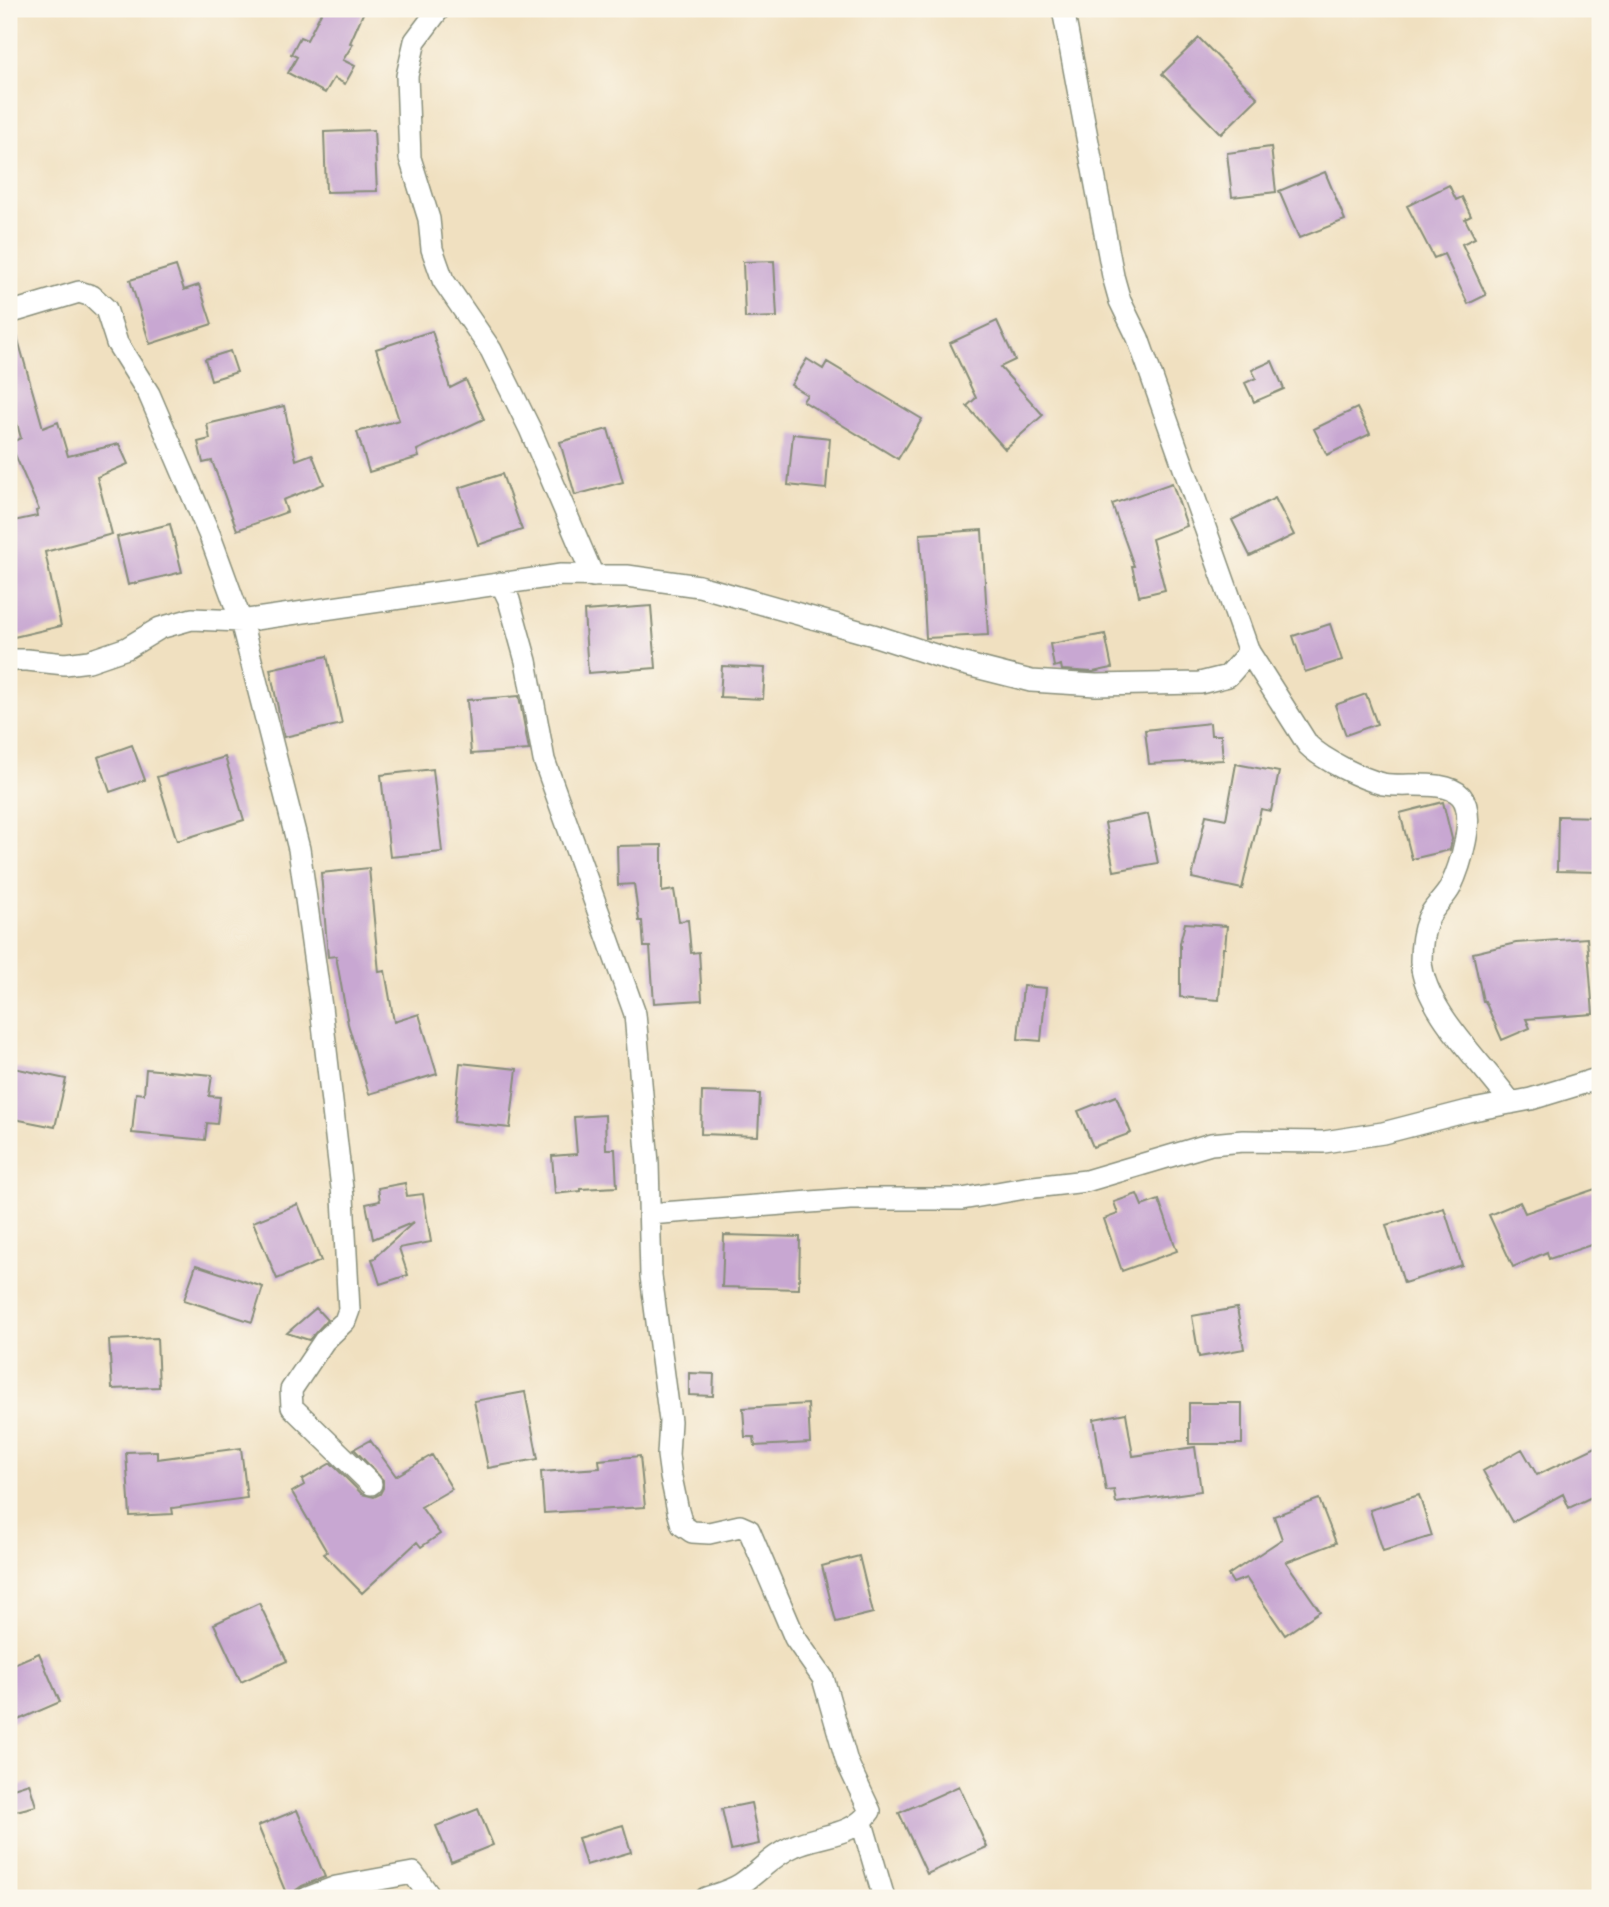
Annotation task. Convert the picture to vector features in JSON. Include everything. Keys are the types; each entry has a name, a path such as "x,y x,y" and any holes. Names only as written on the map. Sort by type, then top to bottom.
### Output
{"street":[{"path":"439,9 415,41 407,76 410,158 429,219 432,249 443,280 491,350 530,429 593,576"},
{"path":"1063,9 1102,226 1120,301 1138,338 1249,652 1304,739 1319,755 1383,784 1452,788 1462,797 1467,812 1466,842 1449,889 1429,917 1421,962 1435,1007 1511,1103"},
{"path":"9,313 79,292 93,296 106,309 117,343 149,394 180,465 241,621 299,849 343,1197 349,1310 345,1321 324,1341 291,1390 290,1397 292,1407 371,1484"},
{"path":"9,660 65,664 89,661 127,648 160,628 192,619 241,621 561,575 627,576 699,586 873,635 956,662 1031,681 1096,685 1200,683 1228,676 1249,652"},
{"path":"501,583 509,600 527,661 544,760 635,1014 642,1070 651,1276 670,1421 669,1466 682,1525 692,1532 709,1533 740,1526 749,1530 795,1638 823,1678 847,1762 870,1811 862,1824 794,1846 774,1857 729,1891 706,1898"},
{"path":"649,1214 850,1199 962,1199 1086,1181 1211,1144 1243,1141 1324,1142 1383,1133 1511,1103 1600,1078"},
{"path":"862,1824 884,1898"},
{"path":"307,1898 337,1887 413,1873 431,1898"}],"building":[{"path":"323,9 365,9 350,43 353,44 343,60 355,66 345,84 334,78 325,93 288,73 297,57 291,54 300,37 307,40"},
{"path":"1199,38 1258,98 1221,134 1162,74"},
{"path":"374,130 377,191 326,192 324,132"},
{"path":"1271,147 1276,192 1232,197 1227,153"},
{"path":"1325,172 1345,220 1299,238 1279,191"},
{"path":"1449,185 1456,200 1462,197 1471,216 1465,219 1475,238 1462,244 1486,295 1468,304 1444,254 1434,258 1407,206"},
{"path":"774,261 777,317 745,318 743,262"},
{"path":"176,266 184,290 199,285 212,324 150,344 130,280"},
{"path":"997,321 1015,360 1000,367 1043,415 1005,449 967,406 976,398 950,343"},
{"path":"15,329 43,428 58,422 68,456 119,444 128,464 97,477 112,534 45,552 61,626 14,637 9,615 9,522 37,516 36,511 39,510 10,443 21,438 9,395 9,330"},
{"path":"432,331 450,388 466,380 484,419 417,450 419,457 369,472 357,432 399,420 376,349"},
{"path":"230,351 237,372 211,380 205,359"},
{"path":"807,359 823,369 827,362 922,419 898,459 803,401 807,395 791,385"},
{"path":"1272,361 1284,389 1254,402 1245,383 1256,378 1252,370"},
{"path":"284,406 296,460 312,454 324,484 283,500 287,512 237,530 212,461 203,463 198,442 210,439 207,424"},
{"path":"1357,408 1370,434 1327,455 1314,429"},
{"path":"608,429 623,482 575,495 560,442"},
{"path":"793,434 830,438 826,489 788,485"},
{"path":"502,474 522,530 478,545 459,488"},
{"path":"1172,483 1187,526 1152,539 1165,590 1139,596 1134,566 1112,504"},
{"path":"1275,498 1294,535 1250,556 1232,520"},
{"path":"170,524 182,572 128,585 117,537"},
{"path":"982,530 988,635 926,638 920,534"},
{"path":"651,606 656,668 588,673 584,611"},
{"path":"1330,624 1342,660 1305,672 1293,636"},
{"path":"1105,634 1112,668 1093,672 1062,670 1061,665 1054,667 1050,644"},
{"path":"327,656 342,724 284,737 270,669"},
{"path":"722,666 765,668 763,699 720,697"},
{"path":"1366,694 1377,724 1346,735 1335,705"},
{"path":"519,696 529,750 471,754 467,700"},
{"path":"1210,723 1211,735 1221,735 1223,760 1149,764 1145,730"},
{"path":"132,745 145,780 110,792 98,757"},
{"path":"225,757 244,820 177,841 157,777"},
{"path":"1236,764 1279,772 1271,811 1261,809 1242,889 1192,878 1206,815 1226,819"},
{"path":"433,769 442,852 390,857 381,775"},
{"path":"1443,802 1452,839 1450,850 1412,859 1400,813"},
{"path":"1148,814 1158,863 1114,871 1105,823"},
{"path":"1558,816 1600,817 1600,872 1557,871"},
{"path":"662,845 662,892 674,890 679,921 688,920 691,953 699,952 702,1000 654,1003 650,947 644,947 642,921 639,921 634,884 618,885 617,846"},
{"path":"369,868 379,972 385,971 394,1022 419,1014 437,1074 369,1094 348,1024 336,956 328,957 321,873"},
{"path":"1185,923 1227,926 1219,1000 1180,997 1180,943"},
{"path":"1587,938 1593,1014 1526,1019 1530,1028 1502,1040 1483,1001 1473,953 1516,943"},
{"path":"1023,986 1046,988 1041,1041 1018,1039"},
{"path":"460,1063 517,1069 510,1128 454,1122"},
{"path":"9,1067 66,1079 55,1127 9,1118"},
{"path":"146,1069 212,1075 209,1096 220,1097 217,1124 207,1123 205,1140 132,1133 136,1093 144,1094"},
{"path":"702,1092 760,1094 758,1136 701,1134"},
{"path":"1116,1096 1131,1133 1093,1147 1078,1111"},
{"path":"605,1115 606,1149 615,1149 617,1187 555,1194 552,1156 577,1154 574,1117"},
{"path":"405,1183 407,1196 423,1194 431,1242 399,1248 408,1275 380,1284 372,1259 414,1222 373,1239 366,1204 380,1201 378,1188"},
{"path":"1595,1189 1600,1206 1600,1242 1549,1259 1547,1252 1513,1267 1489,1215 1520,1202 1525,1213"},
{"path":"1137,1194 1142,1206 1159,1200 1177,1251 1122,1271 1104,1219 1118,1214 1114,1202"},
{"path":"298,1204 321,1261 277,1279 253,1222"},
{"path":"1444,1208 1462,1265 1404,1283 1386,1225"},
{"path":"724,1235 800,1237 799,1289 722,1287"},
{"path":"196,1265 263,1287 252,1322 184,1300"},
{"path":"316,1308 327,1320 309,1340 287,1333"},
{"path":"1237,1308 1244,1349 1199,1357 1192,1316"},
{"path":"157,1338 159,1387 112,1389 109,1340"},
{"path":"689,1373 714,1374 713,1396 689,1395"},
{"path":"525,1392 538,1459 488,1468 474,1401"},
{"path":"1189,1403 1242,1403 1242,1444 1189,1444"},
{"path":"808,1404 810,1443 755,1446 754,1437 745,1437 743,1408"},
{"path":"1126,1413 1133,1456 1195,1447 1201,1491 1116,1503 1114,1490 1106,1491 1094,1419"},
{"path":"370,1440 396,1476 432,1455 452,1489 421,1507 440,1534 421,1547 417,1542 362,1593 324,1554 327,1552 292,1492 304,1485 302,1480 331,1463 362,1494 374,1497 380,1494 383,1480 354,1449"},
{"path":"1600,1445 1600,1493 1569,1508 1563,1494 1512,1522 1483,1471 1522,1449 1537,1475"},
{"path":"241,1448 247,1498 172,1508 173,1514 130,1516 126,1452 157,1451 157,1459"},
{"path":"640,1456 645,1507 544,1513 541,1472 600,1468 599,1460"},
{"path":"1419,1495 1432,1536 1383,1551 1370,1510"},
{"path":"1319,1499 1336,1543 1286,1562 1320,1611 1285,1635 1246,1578 1233,1583 1228,1575 1282,1539 1274,1516"},
{"path":"859,1556 873,1613 836,1622 822,1566"},
{"path":"259,1603 287,1661 241,1682 214,1624"},
{"path":"39,1653 60,1702 9,1724 9,1666"},
{"path":"29,1783 36,1806 16,1811 10,1789"},
{"path":"959,1786 987,1847 927,1874 899,1813"},
{"path":"751,1803 759,1844 731,1850 722,1809"},
{"path":"478,1809 493,1845 451,1862 436,1826"},
{"path":"297,1810 325,1877 302,1886 296,1890 294,1898 288,1898 258,1826"},
{"path":"623,1825 631,1852 586,1865 578,1838"}]}
